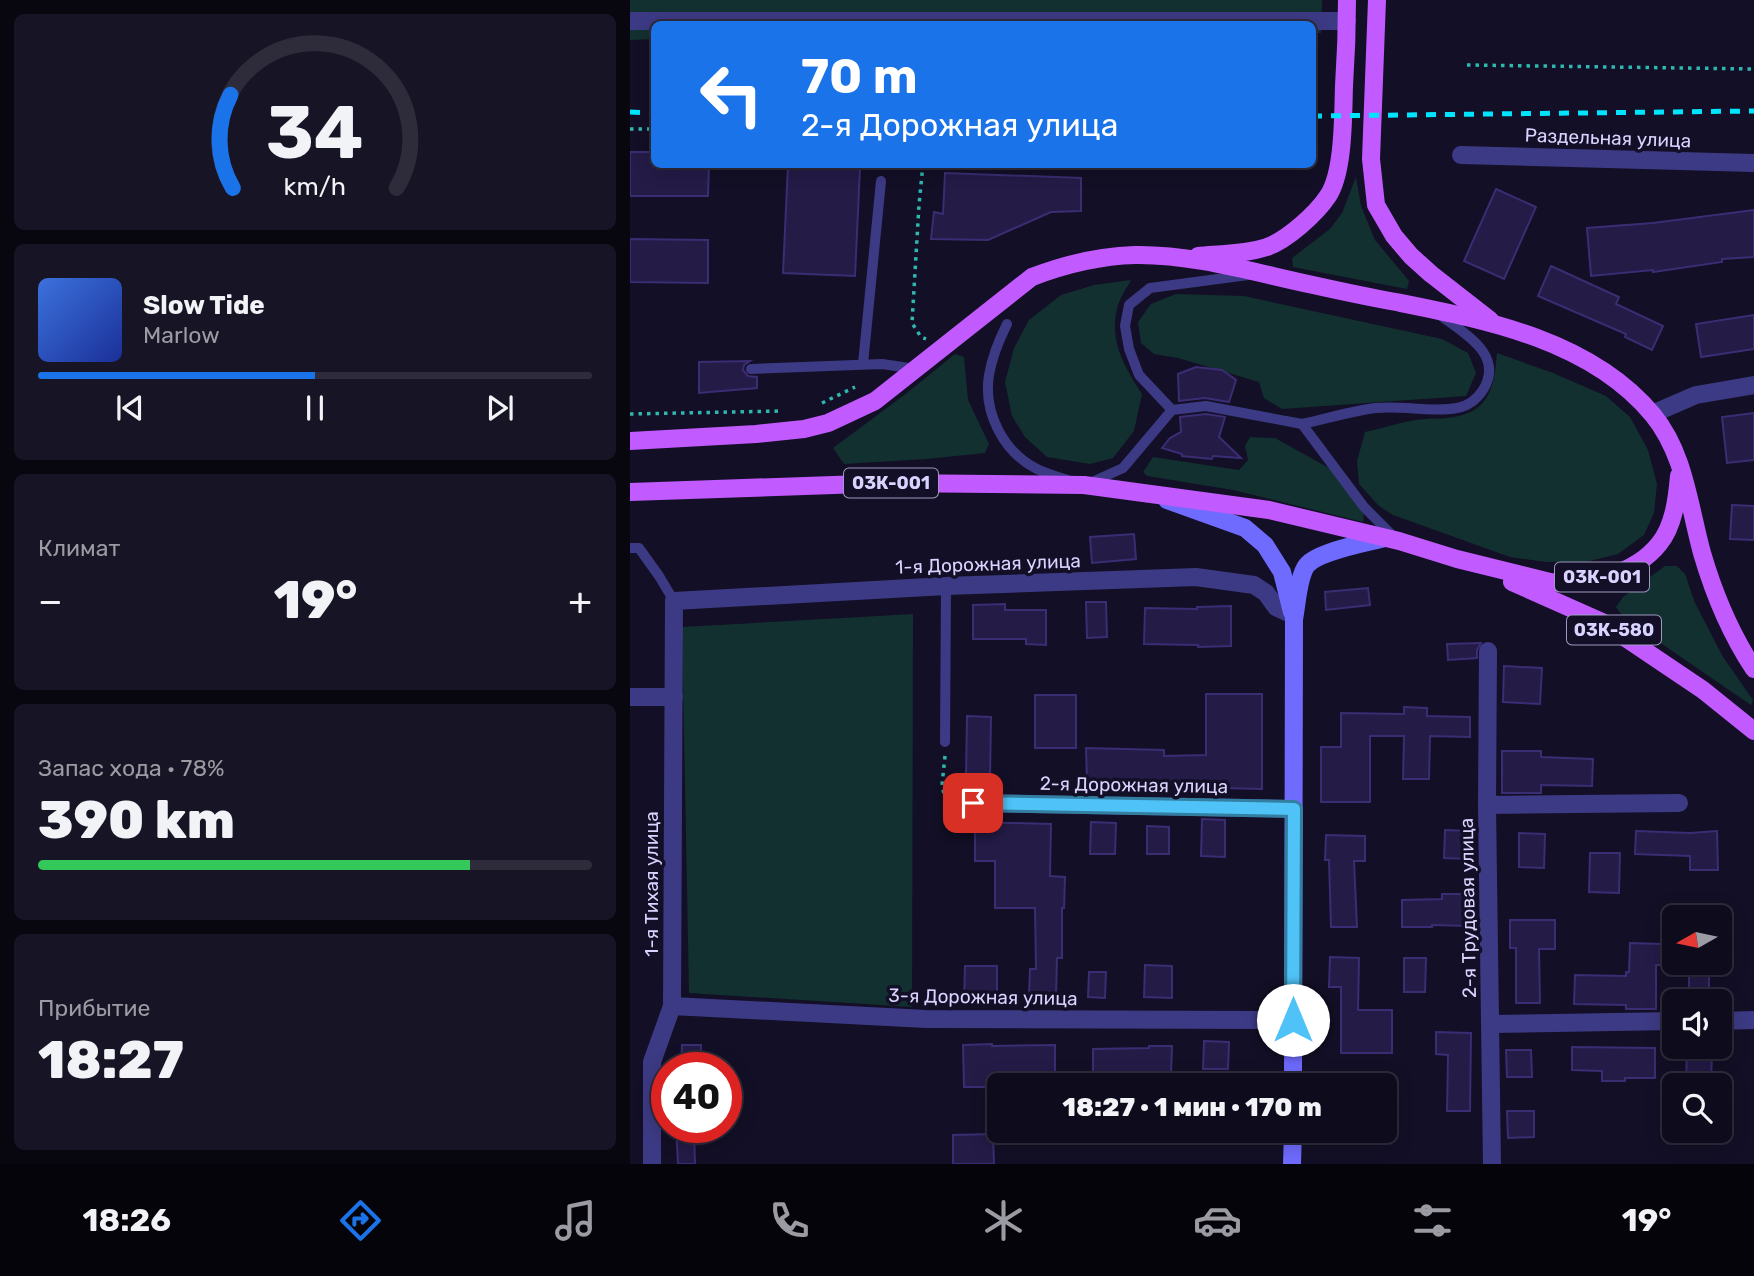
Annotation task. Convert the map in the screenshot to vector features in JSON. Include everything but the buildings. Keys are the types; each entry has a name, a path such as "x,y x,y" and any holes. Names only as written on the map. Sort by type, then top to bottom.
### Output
{"main road":[{"name":"03К-001","path":"1181,258 1252,251 1269,246 1295,230 1328,195 1335,178 1340,150 1348,0"},
{"name":"03К-001","path":"1377,0 1371,159 1376,205 1394,236 1411,256 1430,274 1496,324"},
{"name":"03К-001","path":"630,441 756,434 804,429 828,423 874,401 1032,276 1090,258 1135,255 1181,258 1432,309 1496,324 1554,344 1594,365 1624,386 1652,414 1668,436 1680,466 1678,490 1669,527 1660,543 1644,559 1617,573 1563,583 1457,559 1392,539 1269,510 1084,485 891,484 630,492"},
{"path":"1680,466 1716,599 1739,646 1754,669"},
{"name":"03К-580","path":"1457,559 1602,622 1703,690 1754,731"}],"street":[{"path":"630,21 1347,21"},
{"name":"Раздельная улица","path":"1461,155 1754,163"},
{"path":"1652,414 1696,396 1754,385"},
{"name":"03К-001","path":"1145,493 1245,528 1265,545 1282,572 1294,617"},
{"path":"1293,1073 1294,617 1301,578 1307,565 1324,554 1392,539"},
{"name":"1-я Дорожная улица","path":"674,601 946,586 1196,577 1254,585 1266,593 1276,607 1294,617"},
{"name":"1-я Тихая улица","path":"652,1164 652,1062 672,1006 674,601"},
{"name":"2-я Трудовая улица","path":"1488,651 1487,805 1492,1164"},
{"path":"630,697 674,696"},
{"name":"2-я Дорожная улица","path":"973,803 1294,809"},
{"path":"1487,805 1679,803"},
{"name":"3-я Дорожная улица","path":"672,1006 926,1019 1293,1020"},
{"path":"1732,1021 1754,1020"},
{"path":"1491,1024 1662,1021"},
{"path":"1292,1164 1293,1143"}],"lane":[{"path":"863,364 881,181"},
{"path":"1172,410 1139,374 1129,349 1125,326 1129,305 1150,288 1258,274"},
{"path":"1007,324 992,361 987,394 990,413 998,431 1021,458 1036,469 1084,485 1123,468 1172,410 1206,406 1302,424 1374,408 1450,409 1466,406 1486,383 1488,367 1484,351 1432,309"},
{"path":"751,369 863,364 916,369"},
{"path":"1302,424 1364,507 1392,539"},
{"path":"630,548 639,548 674,601"},
{"path":"945,743 946,586"}],"path":[{"path":"1467,65 1754,69"},
{"path":"630,130 651,130"},
{"path":"923,168 912,323 921,337 944,345"},
{"path":"819,404 855,387"},
{"path":"630,414 793,410"},
{"path":"945,743 942,785 945,799 954,806 973,803"}],"green space":[{"path":"630,0 1322,0 1321,33 1316,33 1316,21 651,21 651,39 630,40"},
{"path":"1356,177 1361,206 1375,240 1409,281 1407,289 1293,267 1292,258 1330,229 1342,213"},
{"path":"1131,280 1118,305 1115,330 1124,363 1142,394 1134,431 1113,458 1090,464 1047,457 1025,437 1012,416 1005,382 1014,348 1029,320 1061,295 1094,285"},
{"path":"1176,294 1244,296 1442,339 1468,353 1476,373 1466,396 1282,409 1264,398 1259,382 1178,358 1154,354 1141,343 1138,322 1151,304"},
{"path":"1497,353 1606,396 1630,417 1648,450 1657,484 1654,513 1644,535 1618,554 1586,562 1547,562 1510,557 1393,515 1379,506 1359,484 1357,461 1365,432 1410,421 1461,416 1472,411 1487,398 1494,378"},
{"path":"955,354 964,357 968,400 989,444 985,453 844,464 833,448"},
{"path":"1250,437 1275,438 1329,468 1364,514 1363,522 1233,490 1147,476 1143,472 1153,457 1239,470 1248,460 1245,446"},
{"path":"1665,566 1677,566 1685,574 1695,603 1723,657 1753,700 1751,705 1624,618 1616,607 1623,597"},
{"path":"913,614 912,1007 689,993 682,627"}],"railway":[{"path":"1316,116 1754,111"},
{"path":"630,112 651,113"}],"route":[{"path":"973,803 1294,809 1293,1020"}]}
